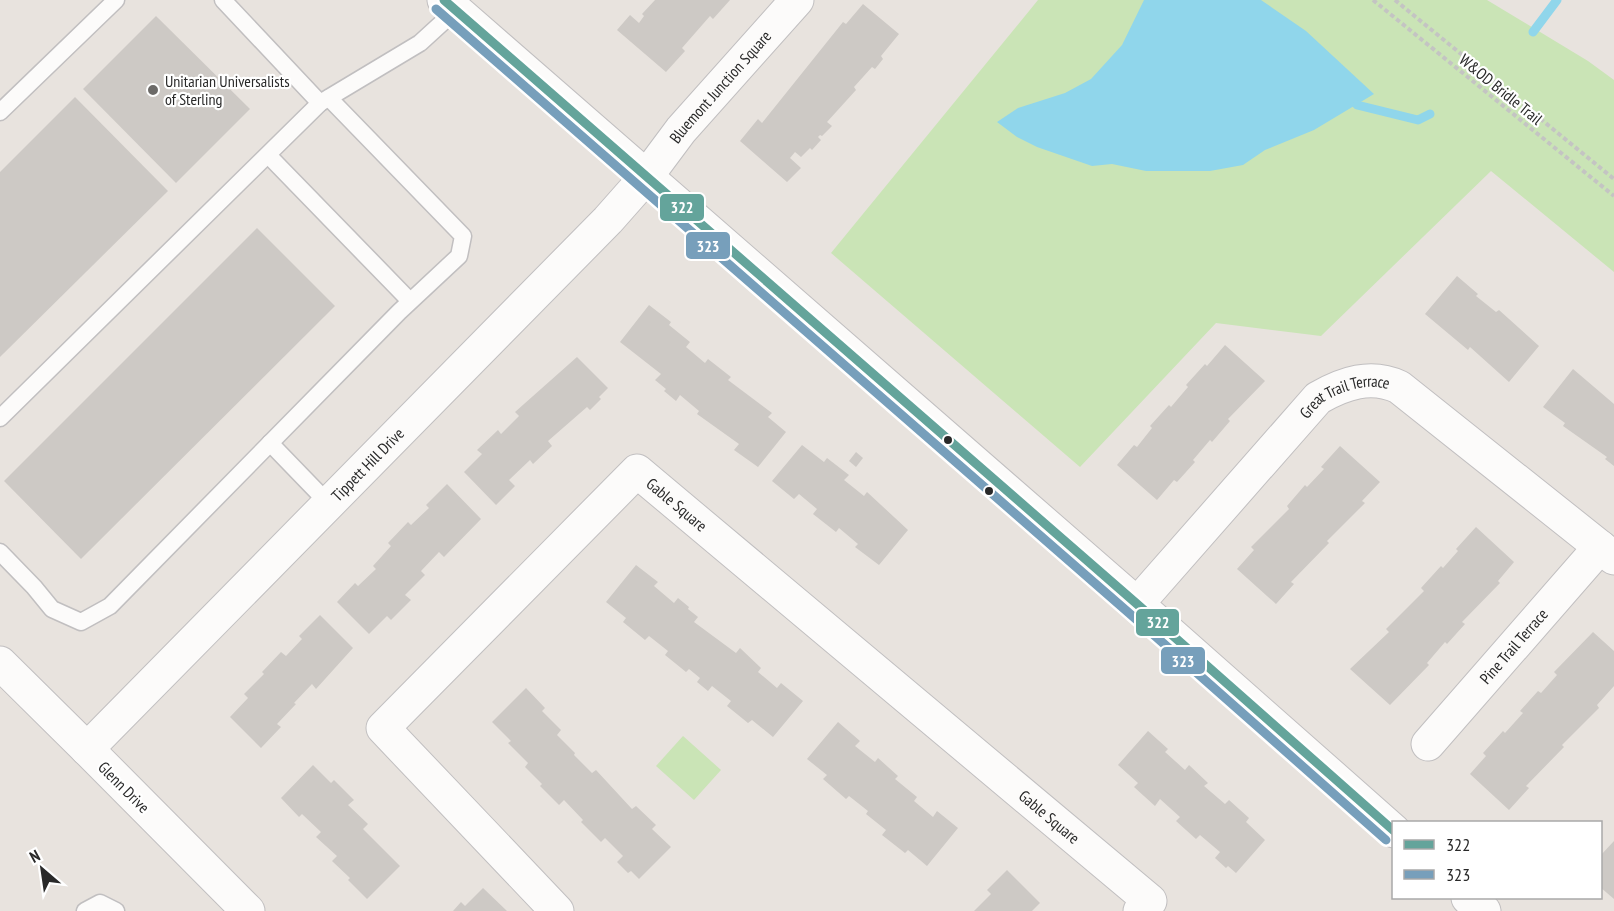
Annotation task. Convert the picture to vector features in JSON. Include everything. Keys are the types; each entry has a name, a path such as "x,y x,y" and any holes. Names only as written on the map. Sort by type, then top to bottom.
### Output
{"street":[{"name":"Bluemont Junction Square","path":"646,177 681,130 797,0"},
{"path":"449,5 1392,829"},
{"name":"Tippett Hill Drive","path":"87,749 600,228 646,177"},
{"name":"Great Trail Terrace","path":"1137,604 1318,398 1348,384 1366,381 1386,381 1399,387 1607,553"},
{"name":"Gable Square","path":"557,911 383,728 637,471 1150,901 1140,911"},
{"name":"Pine Trail Terrace","path":"1428,744 1607,553"},
{"name":"Glenn Drive","path":"0,663 249,911"},
{"path":"1470,899 1484,911"}],"lane":[{"path":"0,112 116,0"},
{"path":"0,552 52,609 81,622 110,606 410,301 459,256 463,236 223,0"},
{"path":"0,418 325,101 420,42 449,5"},
{"path":"268,155 410,301"},
{"path":"270,443 329,504"},
{"path":"85,911 100,903 116,911"}],"path":[{"name":"W&OD Bridle Trail","path":"1373,0 1614,196"},
{"path":"1395,0 1614,179"}],"green space":[{"path":"1038,0 1487,0 1588,61 1614,80 1614,272 1491,171 1321,336 1216,323 1080,467 831,253"},
{"path":"683,736 721,770 694,800 656,766"}],"water":[{"path":"1144,0 1261,0 1306,31 1374,94 1314,130 1265,150 1243,165 1210,171 1146,171 1112,164 1092,166 1037,147 1017,137 997,122 1018,108 1065,93 1091,79 1122,45"}],"building":[{"path":"655,0 730,0 713,19 710,16 682,48 685,51 666,72 617,30 630,15 639,23 644,16 642,14"},
{"path":"863,4 899,34 881,56 883,59 875,69 872,67 854,87 856,90 827,122 832,126 818,137 821,140 801,157 795,152 790,158 801,168 787,182 740,141 758,119 762,123 843,22 846,24"},
{"path":"156,16 250,109 176,183 83,89"},
{"path":"75,97 168,191 0,357 0,172"},
{"path":"257,228 335,306 81,559 4,481"},
{"path":"1457,276 1478,294 1476,296 1496,312 1499,310 1539,346 1509,382 1470,347 1468,350 1425,314"},
{"path":"649,305 671,322 669,325 690,342 686,347 705,363 708,359 731,377 728,380 772,413 768,417 786,432 758,467 734,450 739,444 697,414 699,411 680,395 676,401 664,391 666,389 655,380 661,374 620,342"},
{"path":"1225,345 1265,381 1228,419 1230,421 1212,442 1210,440 1177,482 1174,480 1157,500 1117,465 1134,445 1137,447 1152,428 1150,426 1169,405 1171,407 1188,387 1186,385"},
{"path":"577,357 608,388 590,410 587,407 548,441 552,446 533,464 530,460 509,480 515,486 496,505 464,472 482,454 477,450 498,430 501,434 519,416 515,412"},
{"path":"1573,369 1614,404 1614,466 1605,459 1607,457 1563,426 1565,423 1543,407"},
{"path":"802,445 824,462 827,458 849,475 844,480 864,496 867,492 908,530 879,565 855,547 858,544 839,528 836,532 813,514 817,509 799,494 794,499 772,481"},
{"path":"1340,446 1380,482 1362,501 1365,503 1291,582 1294,584 1276,604 1237,569 1254,550 1251,547 1289,509 1287,506 1305,485 1307,487 1324,469 1321,467"},
{"path":"856,452 863,458 856,467 849,461"},
{"path":"447,484 481,519 444,557 439,552 421,571 425,575 405,595 411,600 391,620 387,616 369,634 337,602 355,583 358,586 376,569 373,566 391,546 388,543 408,522 411,525 429,508 426,505"},
{"path":"1476,527 1514,562 1498,581 1500,583 1462,622 1465,624 1447,644 1445,642 1427,663 1429,665 1390,705 1350,669 1389,632 1386,629 1424,591 1421,588 1441,566 1443,568"},
{"path":"636,565 658,582 654,586 674,603 678,598 689,607 688,609 698,617 694,622 736,653 740,648 761,668 758,672 777,688 781,683 803,701 773,737 752,720 748,723 727,706 731,701 712,686 708,691 697,682 700,678 689,669 686,672 665,655 668,651 649,636 645,640 623,622 626,618 606,602"},
{"path":"320,615 353,648 316,689 312,684 294,703 296,704 277,724 281,727 261,748 230,717 248,698 244,694 264,674 262,672 281,652 286,656 302,639 299,636"},
{"path":"1593,632 1614,651 1614,686 1597,705 1599,708 1562,745 1564,747 1526,786 1529,788 1509,810 1470,774 1486,756 1483,753 1503,731 1505,733 1523,713 1520,711 1538,691 1541,693 1557,675 1554,672"},
{"path":"526,688 545,708 542,711 561,730 557,735 575,753 574,755 592,773 596,770 632,809 636,806 656,825 652,829 671,847 639,879 631,871 628,873 617,862 623,856 605,838 601,842 564,800 559,805 540,786 542,784 525,767 528,763 508,743 511,741 492,722"},
{"path":"838,722 860,741 855,746 875,762 878,758 898,776 895,779 917,797 914,801 933,817 937,811 958,828 927,866 908,850 905,853 882,835 886,830 866,814 868,811 849,796 846,799 823,779 827,775 807,759"},
{"path":"1148,731 1168,749 1165,752 1185,770 1189,765 1208,783 1204,786 1225,804 1229,800 1249,818 1246,822 1265,840 1236,873 1215,858 1220,852 1200,835 1196,839 1176,821 1180,817 1160,799 1155,806 1134,787 1138,783 1118,765"},
{"path":"313,765 331,783 334,780 354,800 348,805 368,824 363,829 400,866 367,899 332,861 337,856 316,837 321,832 302,814 299,817 281,798"},
{"path":"1614,841 1614,899 1602,889 1602,854"},
{"path":"1007,870 1040,903 1032,911 974,911 991,894 987,890"},
{"path":"483,888 507,911 453,911 461,902 465,906"}],"waterway":[{"path":"1533,32 1557,0"},
{"path":"1357,105 1418,120 1430,114"}],"transit line":[{"name":"322","path":"444,0 1392,829"},
{"name":"323","path":"436,9 1386,840"}],"place":[{"name":"Unitarian Universalists of Sterling","path":"153,90"}]}
